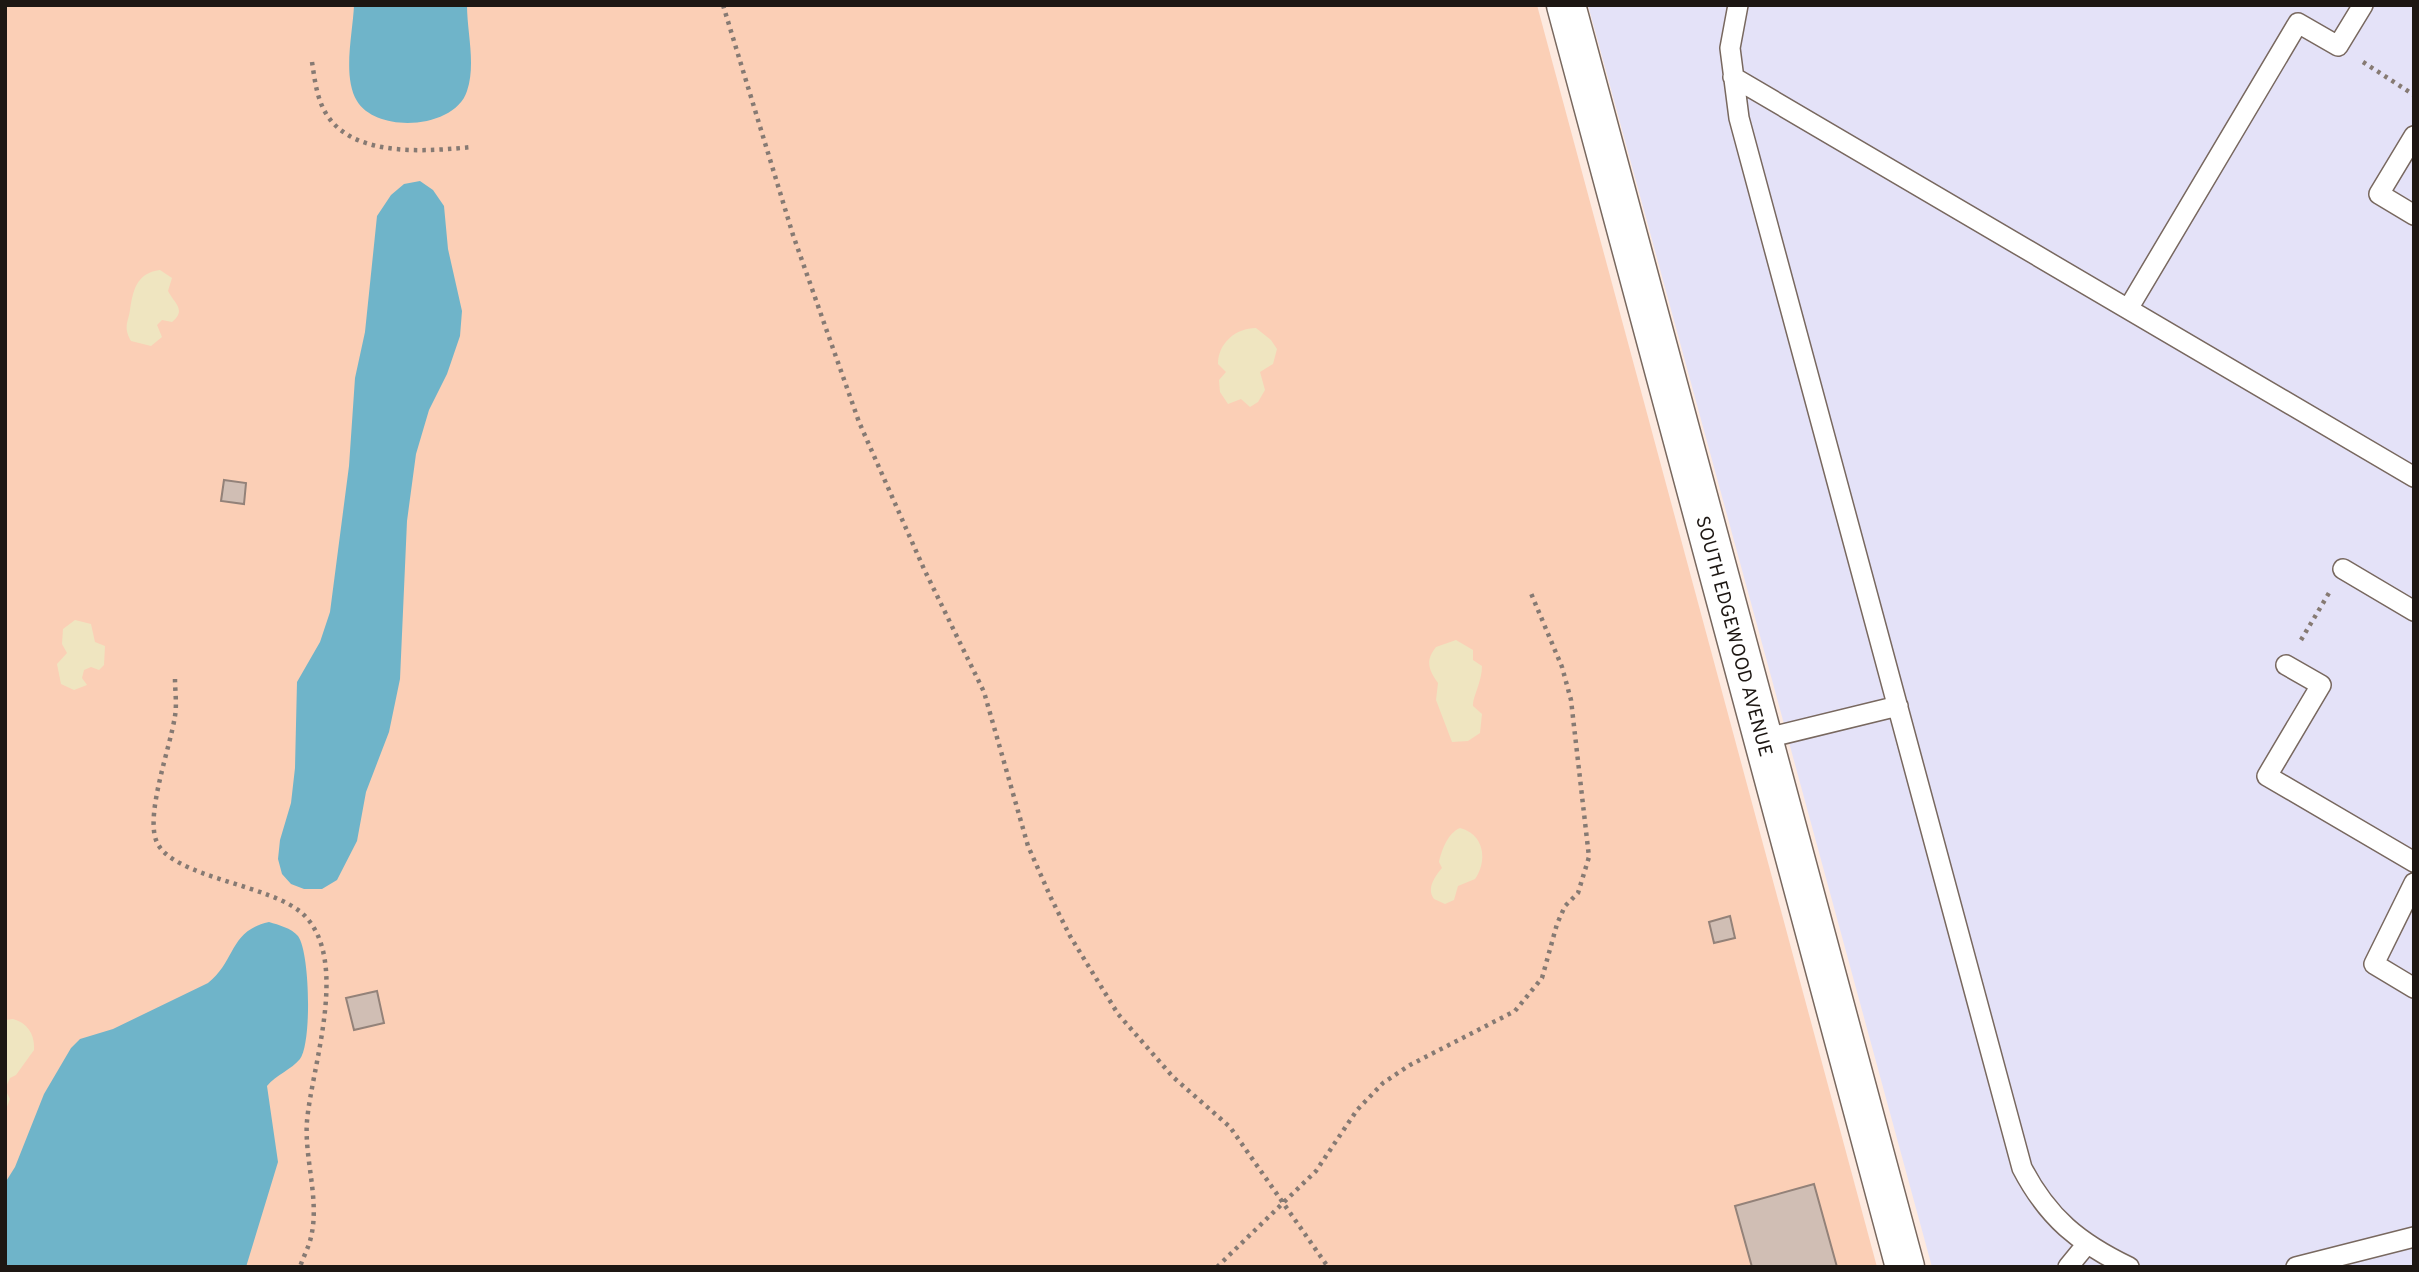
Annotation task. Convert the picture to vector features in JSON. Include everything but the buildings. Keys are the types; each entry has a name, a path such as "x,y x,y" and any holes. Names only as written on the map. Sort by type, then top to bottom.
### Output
{"street":[{"name":"SOUTH EDGEWOOD AVENUE","path":"1566,5 1905,1267"}],"lane":[{"path":"1738,5 1730,48 1739,118 2022,1168 2037,1196 2086,1245 2129,1267"},
{"path":"2128,309 2298,23 2338,46 2363,5"},
{"path":"1733,77 2414,477"},
{"path":"2414,136 2379,194 2414,215"},
{"path":"2343,569 2414,611"},
{"path":"2286,665 2321,685 2267,776 2414,862"},
{"path":"1763,739 1898,706"},
{"path":"2414,883 2374,964 2414,988"},
{"path":"2296,1267 2414,1237"},
{"path":"2068,1267 2086,1245"}],"path":[{"path":"723,5 793,235 859,422 924,569 984,692 1028,846 1051,898 1070,936 1118,1014 1165,1069 1230,1127 1284,1200 1300,1231 1328,1267"},
{"path":"2338,46 2414,95"},
{"path":"312,62 316,86 330,120 348,134 372,144 403,151 472,147"},
{"path":"2286,665 2343,569"},
{"path":"1217,1267 1315,1171 1357,1110 1384,1083 1410,1065 1505,1017 1527,998 1542,978 1565,906 1578,893 1584,878 1588,845 1571,700 1562,667 1530,591"},
{"path":"175,679 176,712 154,808 153,830 157,843 165,854 206,875 276,897 304,915 321,942 325,994 307,1124 312,1237 300,1267"}],"shaded area":[{"path":"5,5 1537,5 1877,1267 5,1267"},
{"path":"1588,5 2414,5 2414,1267 1932,1267"}],"sand":[{"path":"160,270 172,278 168,291 178,307 179,314 172,322 162,320 157,325 162,337 151,346 131,341 127,325 134,290 146,275"},
{"path":"1256,328 1271,340 1277,349 1273,364 1260,372 1265,390 1258,402 1250,407 1241,399 1228,404 1220,392 1219,380 1226,372 1218,364 1221,350 1235,334"},
{"path":"75,620 91,624 95,642 105,646 104,665 99,670 91,667 84,670 82,678 87,685 74,690 61,684 57,664 67,653 62,644 63,629"},
{"path":"1456,640 1473,650 1473,660 1482,666 1473,706 1482,714 1480,733 1468,741 1452,742 1436,700 1438,683 1429,662 1436,647"},
{"path":"1460,828 1468,831 1479,842 1482,864 1475,879 1458,886 1454,900 1445,904 1434,899 1431,887 1442,868 1439,862 1446,842"},
{"path":"13,1019 30,1030 34,1050 16,1075 10,1078 5,1089 5,1020"},
{"path":"5,1089 10,1099 5,1112"}],"water":[{"path":"354,5 467,5 471,70 467,91 460,104 432,120 415,123 381,119 367,112 357,101 350,79 349,54"},
{"path":"420,181 433,190 444,206 448,249 462,311 460,336 447,374 429,410 416,454 407,521 400,679 389,732 366,792 357,841 337,880 322,889 304,889 291,884 282,874 278,859 280,840 291,803 295,768 297,682 320,642 330,612 349,466 355,378 365,332 377,216 391,195 404,184"},
{"path":"269,922 292,931 302,945 307,978 308,1017 304,1050 300,1059 267,1086 278,1162 246,1267 5,1267 5,1183 15,1167 44,1094 71,1048 80,1039 113,1029 208,983 247,932"}]}
